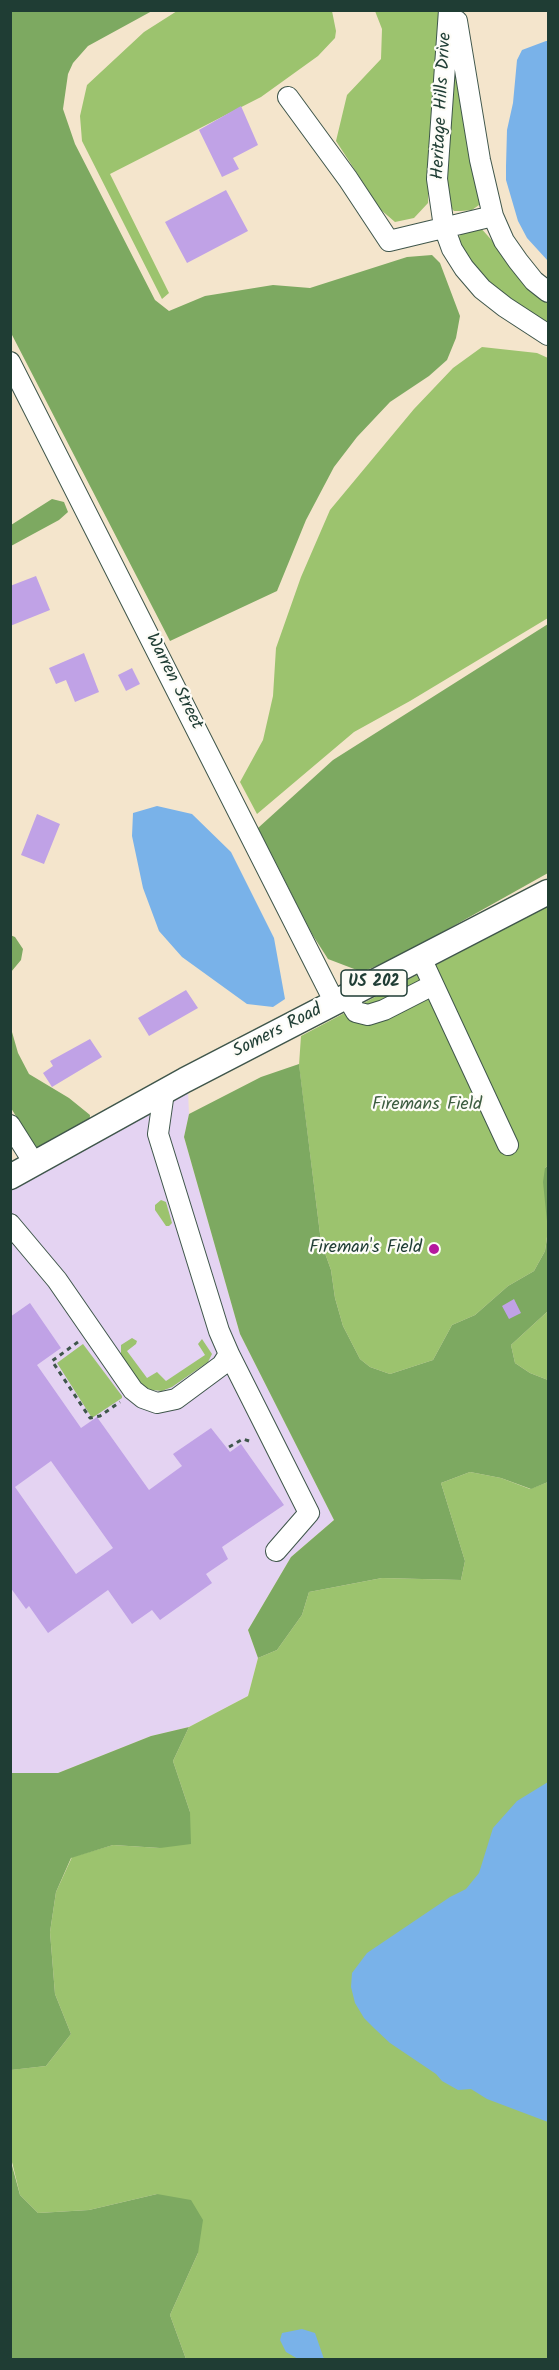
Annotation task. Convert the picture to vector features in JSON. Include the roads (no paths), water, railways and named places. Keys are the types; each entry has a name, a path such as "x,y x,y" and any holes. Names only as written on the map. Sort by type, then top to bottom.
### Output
{"main road":[{"name":"Somers Road","path":"10,1177 164,1092 549,892"}],"street":[{"name":"Heritage Hills Drive","path":"449,10 437,179 444,227 452,249 482,289 505,307 549,335"},
{"name":"Heritage Hills Drive","path":"454,10 480,160 493,216 504,240 518,261 534,280 549,292"},
{"path":"288,97 348,179 388,241 493,216"},
{"name":"Warren Street","path":"10,362 341,1000"},
{"path":"421,958 508,1145"},
{"path":"341,1000 356,1012 368,1015 384,1010 434,985"},
{"path":"164,1092 158,1134 219,1331 309,1513 276,1551"},
{"path":"10,1125 34,1163"},
{"path":"10,1224 57,1280 133,1390 143,1398 157,1403 176,1399 222,1365 229,1354"}],"water":[{"path":"548,41 548,261 527,238 518,221 506,180 507,130 513,103 517,60 522,50"},
{"path":"157,806 192,814 231,852 274,938 285,999 273,1007 247,1004 182,957 159,931 143,888 132,836 133,813"},
{"path":"548,1782 548,2122 487,2099 471,2089 458,2090 442,2081 436,2074 390,2043 364,2018 355,2003 351,1987 352,1973 367,1953 450,1897 466,1889 479,1873 493,1828 517,1801"},
{"path":"302,2329 315,2333 324,2359 298,2359 286,2352 280,2340 282,2333"}],"place":[{"name":"Fireman's Field","path":"434,1249"}],"park label":[{"name":"Firemans Field","path":"427,1106"}]}
